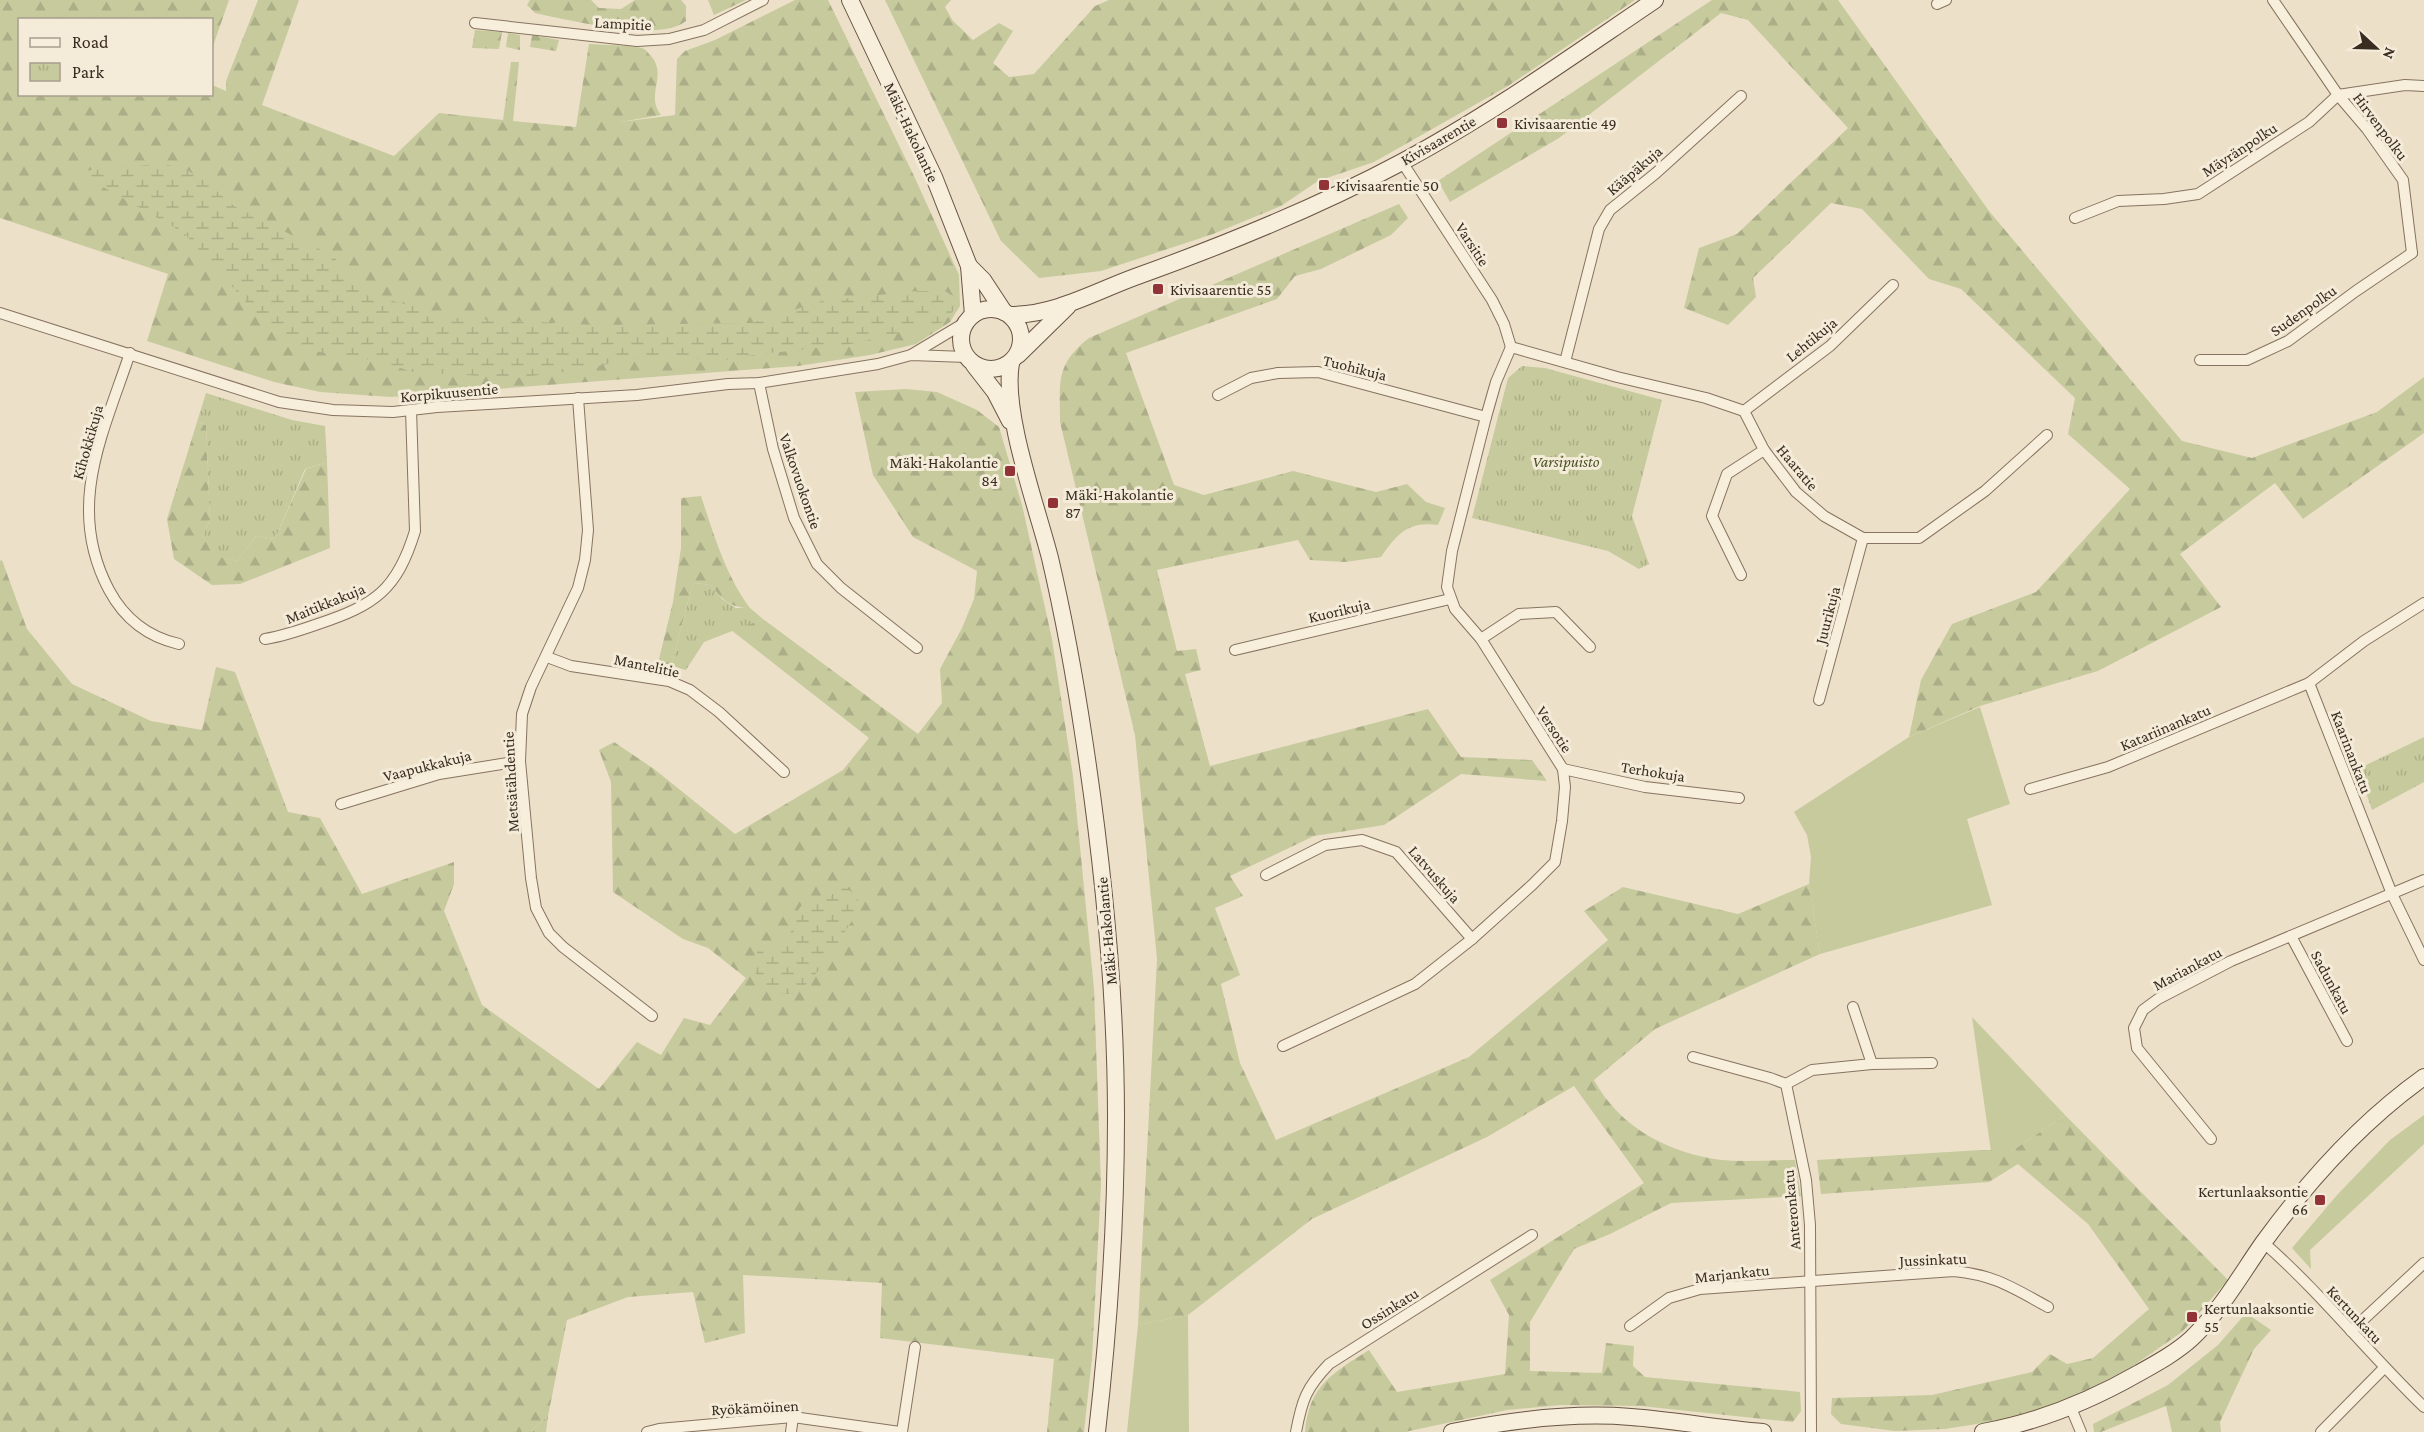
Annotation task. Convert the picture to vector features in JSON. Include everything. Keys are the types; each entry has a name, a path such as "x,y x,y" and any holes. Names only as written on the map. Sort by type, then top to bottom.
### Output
{"street":[{"name":"Lampitie","path":"475,23 637,41 669,39 704,30 763,0"},
{"name":"Mäki-Hakolantie","path":"850,0 934,177 969,266 970,319"},
{"name":"Kivisaarentie","path":"1007,313 1037,314 1071,304 1118,283 1276,223 1402,162 1509,98 1655,0"},
{"name":"Hirvenpolku","path":"2273,0 2338,95 2367,129 2403,180 2412,253"},
{"path":"2338,95 2405,85 2424,86"},
{"name":"Mäyränpolku","path":"2075,218 2118,201 2164,199 2198,194 2309,122 2338,95"},
{"name":"Kääpäkuja","path":"1564,362 1599,230 1610,210 1741,96"},
{"name":"Varsitie","path":"1402,162 1492,300 1504,324 1511,347"},
{"path":"2412,253 2424,253"},
{"name":"Sudenpolku","path":"2200,360 2247,360 2288,341 2412,253"},
{"name":"Mäki-Hakolantie","path":"969,266 983,280 1007,313"},
{"name":"Lehtikuja","path":"1744,411 1830,346 1893,285"},
{"name":"Kivisaarentie","path":"1014,359 1071,304"},
{"path":"988,309 1007,313 1016,322 1022,339 1014,359 1003,368 982,369 970,361 961,340 970,319 988,309"},
{"name":"Korpikuusentie","path":"0,313 279,402 326,410 393,412 637,395 728,384 759,383 878,364 911,355 970,319"},
{"path":"1450,599 1447,587 1452,551 1496,382 1511,347 1706,398 1744,411"},
{"name":"Kihokkikuja","path":"130,353 94,467 88,494 88,524 93,553 116,603 148,634 179,644"},
{"name":"Korpikuusentie","path":"911,355 970,361"},
{"name":"Mäki-Hakolantie","path":"1014,359 1008,383 1018,438 1050,561 1076,685 1093,798 1106,912 1113,1031 1115,1175 1110,1300 1097,1432"},
{"name":"Mäki-Hakolantie","path":"970,361 995,392 1018,438"},
{"name":"Tuohikuja","path":"1218,395 1251,378 1278,373 1318,372 1486,417"},
{"name":"Valkovuokontie","path":"759,383 772,449 791,506 818,564 841,588 916,648"},
{"name":"Metsätähdentie","path":"578,398 588,530 585,560 578,588 531,687 522,714 520,761 536,908 549,933 562,948 652,1016"},
{"name":"Maitikkakuja","path":"265,639 282,637 367,606 390,584 411,547 415,531 411,410"},
{"name":"Haaratie","path":"1744,411 1764,450 1796,492 1824,516 1863,538 1919,538 1985,491 2047,435"},
{"path":"1741,575 1713,516 1727,474 1764,450"},
{"name":"Juurikuja","path":"1819,700 1863,538"},
{"name":"Versotie","path":"1283,1046 1415,984 1472,939 1555,862 1565,787 1563,769 1481,639 1450,599"},
{"name":"Kuorikuja","path":"1235,650 1450,599"},
{"path":"2309,683 2364,641 2424,603"},
{"path":"1481,639 1520,614 1556,612 1590,647"},
{"name":"Mantelitie","path":"547,657 571,666 669,681 690,690 719,712 784,772"},
{"name":"Katariinankatu","path":"2030,789 2117,763 2309,683"},
{"name":"Kaarinankatu","path":"2309,683 2392,894 2424,960"},
{"name":"Vaapukkakuja","path":"341,804 439,774 520,761"},
{"name":"Terhokuja","path":"1563,769 1645,787 1740,798"},
{"name":"Latvuskuja","path":"1266,875 1325,845 1362,840 1396,852 1472,939"},
{"name":"Mariankatu","path":"2211,1139 2137,1048 2134,1028 2142,1010 2158,999 2230,961 2424,880"},
{"name":"Sadunkatu","path":"2291,936 2347,1041"},
{"path":"1852,1007 1872,1064"},
{"path":"1694,1057 1786,1084 1812,1070 1872,1064 1932,1063"},
{"path":"1983,1432 2071,1408 2156,1364 2190,1339 2219,1309 2264,1243 2337,1153 2375,1116 2424,1077"},
{"name":"Anteronkatu","path":"1786,1084 1806,1180 1810,1280 1811,1432"},
{"name":"Ossinkatu","path":"1296,1432 1302,1404 1311,1383 1329,1364 1532,1235"},
{"name":"Kertunkatu","path":"2264,1243 2424,1407"},
{"path":"2351,1331 2424,1263"},
{"name":"Jussinkatu","path":"1810,1280 1954,1271 1978,1273 1999,1280 2048,1307"},
{"name":"Marjankatu","path":"1630,1326 1669,1298 1700,1289 1810,1280"},
{"path":"901,1432 915,1347"},
{"path":"2321,1432 2384,1368"},
{"path":"2071,1408 2081,1432"},
{"path":"1452,1432 1483,1426 1574,1416 1629,1417 1763,1432"},
{"path":"791,1432 793,1417"},
{"name":"Ryökämöinen","path":"647,1432 793,1417 901,1432"}],"green space":[{"path":"0,0 229,0 213,46 213,18 18,18 18,96 213,96 213,85 226,91 226,81 258,0 299,0 262,105 394,156 439,113 503,120 511,62 519,62 513,121 576,127 589,44 642,48 655,62 658,77 655,99 656,107 661,115 620,122 675,115 677,59 685,51 715,40 795,0 828,0 914,176 959,275 960,306 950,322 916,344 870,355 798,366 390,397 320,392 274,382 147,341 168,274 0,218"},
{"path":"530,0 591,0 599,8 621,9 635,0 681,0 686,6 686,21 673,27 656,30 613,28 535,13 527,5"},
{"path":"708,0 746,0 714,15"},
{"path":"885,0 951,0 945,7 953,21 973,40 999,23 1013,31 993,63 1009,77 1034,74 1095,6 1109,0 1635,0 1508,86 1374,162 1318,181 1281,206 1213,234 1101,271 1039,278 1001,241"},
{"path":"1712,0 1838,0 1989,211 2182,441 2252,458 2377,412 2424,377 2424,433 2303,519 2275,483 2180,554 2221,607 2098,671 1980,706 1909,737 1921,680 1952,624 2036,592 2130,489 2068,434 2075,398 1961,289 1929,279 1862,209 1831,203 1753,278 1756,297 1728,325 1684,308 1699,248 1737,234 1848,128 1748,20 1721,13 1559,138 1450,202 1438,181"},
{"path":"475,30 502,32 499,49 472,48"},
{"path":"508,33 520,35 520,50 506,47"},
{"path":"532,35 559,40 556,51 530,47"},
{"path":"161,164 184,168 206,182 234,206 333,256 356,283 389,300 457,318 595,325 752,323 822,301 917,291 945,291 956,298 953,311 944,322 851,344 744,356 721,361 677,357 632,359 572,371 515,378 413,372 378,361 295,348 281,341 184,233 103,187 70,172"},
{"path":"1399,204 1408,218 1391,235 1321,269 1295,276 1277,299 1126,353 1174,485 1204,495 1293,471 1376,492 1407,484 1426,502 1445,508 1438,525 1411,527 1392,542 1381,557 1345,562 1310,560 1298,540 1157,570 1177,651 1196,649 1201,670 1185,674 1210,766 1428,709 1461,757 1532,760 1547,781 1461,774 1384,825 1314,836 1230,876 1243,896 1215,908 1240,975 1221,984 1240,1063 1276,1140 1469,1057 1608,940 1584,911 1623,887 1738,914 1809,884 1820,954 1655,1029 1594,1080 1605,1097 1632,1125 1665,1144 1702,1157 1721,1160 1795,1160 1801,1196 1671,1203 1610,1234 1574,1249 1530,1322 1530,1371 1602,1373 1606,1343 1634,1346 1633,1366 1645,1377 1800,1392 1801,1411 1793,1422 1641,1406 1561,1405 1507,1410 1405,1432 1305,1432 1307,1416 1312,1403 1325,1382 1369,1350 1397,1392 1505,1374 1509,1315 1490,1280 1644,1183 1574,1086 1487,1137 1312,1219 1188,1315 1138,1325 1157,959 1135,735 1060,422 1062,375 1070,357 1089,338"},
{"name":"Varsipuisto","path":"1522,366 1545,368 1662,400 1632,516 1649,564 1639,569 1608,551 1472,518 1508,378"},
{"path":"906,389 937,392 977,410 999,427 1022,505 1052,639 1073,776 1094,989 1101,1185 1092,1358 1084,1432 1047,1432 1054,1359 880,1338 882,1283 743,1275 745,1333 705,1343 693,1292 628,1297 567,1320 548,1416 529,1432 0,1432 0,561 2,560 27,629 72,684 151,721 202,730 216,667 235,672 288,812 320,818 362,894 454,862 454,884 444,911 482,1005 599,1089 637,1042 661,1055 684,1018 710,1025 746,978 708,948 683,939 613,892 611,782 599,750 614,742 654,769 735,834 843,770 869,738 731,630 763,619 918,734 942,703 940,669 962,628 974,599 977,571 913,537 873,475 855,392"},
{"path":"206,393 292,420 325,426 327,462 305,469 275,539 256,536 237,561 213,555 203,536 210,520 206,425 197,422"},
{"path":"197,422 206,425 210,520 203,536 214,555 237,561 256,536 275,539 306,469 327,462 330,548 240,584 212,585 174,559 167,519"},
{"path":"701,496 727,568 750,608 737,607 728,602 711,585 693,583 671,666 658,663 673,602 681,548 681,498"},
{"path":"693,583 711,585 722,599 736,608 750,608 763,619 704,642 686,670 671,666"},
{"path":"1980,707 2010,804 1967,819 1992,905 1820,954 1809,884 1811,857 1807,835 1794,812 1909,737"},
{"path":"2424,737 2424,782 2372,810 2358,769"},
{"path":"843,886 856,897 859,907 817,973 796,994 781,994 763,986 756,974 754,958 762,944 770,947 781,942 792,929 801,906 813,900 831,896 835,887"},
{"path":"1972,1017 2065,1115 2012,1151 1991,1152"},
{"path":"2065,1115 2228,1280 2182,1332 2130,1368 2064,1402 2002,1420 1945,1429 1895,1431 1841,1424 1831,1414 1832,1398 1932,1395 2032,1372 2050,1354 2067,1364 2093,1358 2149,1309 2088,1224 2018,1164 1989,1182 1821,1194 1817,1160 1981,1150 2012,1151"},
{"path":"2424,1115 2424,1144 2310,1250 2311,1269 2292,1248 2338,1194 2390,1140"},
{"path":"2246,1313 2271,1330 2254,1349 2220,1422 2221,1432 2172,1432 2166,1406 2101,1432 2094,1432 2093,1424 2168,1385 2218,1345"},
{"path":"1188,1315 1189,1432 1127,1432 1138,1325"},
{"path":"548,1416 546,1432 529,1432"}],"place":[{"name":"Kivisaarentie 49","path":"1502,123"},
{"name":"Kivisaarentie 50","path":"1324,185"},
{"name":"Kivisaarentie 55","path":"1158,289"},
{"name":"Mäki-Hakolantie 84","path":"1010,471"},
{"name":"Mäki-Hakolantie 87","path":"1053,503"},
{"name":"Kertunlaaksontie 66","path":"2320,1200"},
{"name":"Kertunlaaksontie 55","path":"2192,1317"}]}
